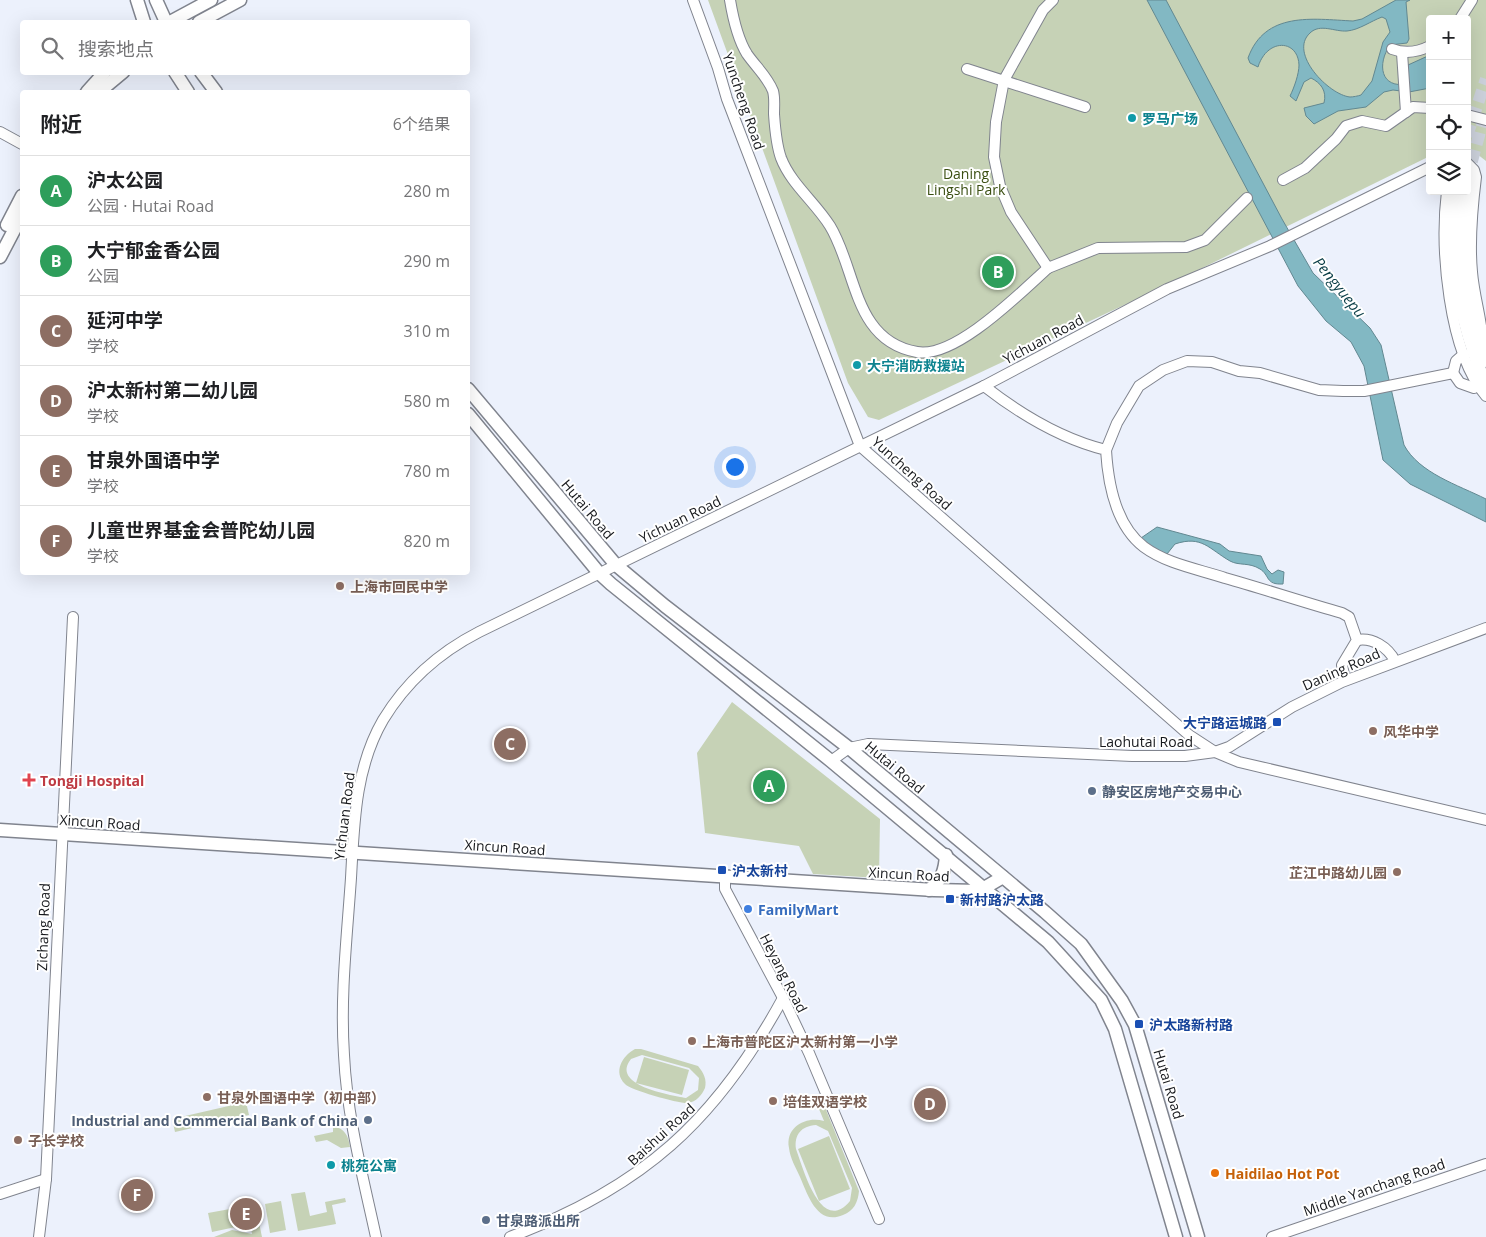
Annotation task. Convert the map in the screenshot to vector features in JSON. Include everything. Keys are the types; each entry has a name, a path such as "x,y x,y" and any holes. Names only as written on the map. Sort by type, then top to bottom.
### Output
{"main road":[{"path":"137,0 143,20"},
{"path":"156,0 165,20"},
{"path":"174,20 210,0"},
{"path":"203,20 240,0"},
{"path":"89,90 102,75"},
{"path":"101,90 119,75"},
{"path":"177,75 187,90"},
{"path":"203,75 214,90"},
{"path":"1455,195 1453,248 1457,294 1481,385"},
{"path":"1465,195 1462,222 1464,275 1468,301 1484,357"},
{"path":"0,238 20,200"},
{"path":"0,257 20,219"},
{"name":"Hutai Road","path":"470,391 616,565 665,606 849,748 1081,944 1122,1000 1135,1025 1198,1237"},
{"path":"470,416 599,573 986,888 1048,942 1101,1000 1115,1029 1176,1237"},
{"name":"Xincun Road","path":"0,830 929,890 972,892 986,888 1003,877"},
{"path":"929,890 938,883 945,870 946,855"}],"street":[{"name":"Yuncheng Road","path":"693,0 718,68 727,99 860,446 1189,735 1215,752"},
{"path":"730,0 738,34 747,53 763,72 774,93 776,134 786,169 829,224 841,246 860,308 883,336 900,348 919,353 956,343 1007,304 1048,268 1098,248 1186,247 1205,240 1247,198"},
{"path":"1048,268 1011,212 1000,186 994,157 996,122 1004,80 1043,10 1053,0"},
{"path":"1463,15 1472,0"},
{"path":"1406,112 1404,77 1398,51 1426,48"},
{"path":"968,69 1084,108"},
{"path":"1283,180 1305,168 1336,139 1346,126 1362,120 1386,126 1413,107 1426,108"},
{"path":"1471,115 1486,120"},
{"path":"0,132 20,143"},
{"path":"1471,167 1476,177 1470,222 1470,248 1472,274 1482,326 1484,357"},
{"name":"Yichuan Road","path":"376,1237 351,1117 344,1057 342,1001 358,788 365,762 383,721 406,689 438,657 464,640 984,386 1167,289 1270,246 1426,170"},
{"path":"1447,195 1444,221 1446,276 1451,304 1464,354 1486,396"},
{"path":"1453,373 1456,361 1464,354"},
{"path":"1357,640 1349,617 1342,613 1177,563 1143,546 1124,522 1113,500 1108,481 1106,450 1117,423 1139,386 1163,370 1187,361 1212,362 1239,371 1260,373 1319,390 1364,391 1453,373"},
{"path":"1453,373 1467,387 1474,388 1481,385"},
{"path":"984,386 1013,408 1036,421 1091,446 1106,450"},
{"name":"Zichang Road","path":"39,1237 46,1179 61,834 73,617"},
{"name":"Daning Road","path":"1215,752 1236,743 1292,707 1344,680 1486,628"},
{"path":"1344,680 1342,665 1357,640 1364,638 1386,648 1395,660"},
{"name":"Laohutai Road","path":"831,762 849,748 868,744 1165,757 1215,752 1239,762 1486,820"},
{"name":"Heyang Road","path":"725,878 725,889 783,998 829,1099 879,1219"},
{"name":"Baishui Road","path":"510,1237 569,1212 612,1190 644,1168 670,1146 708,1110 725,1089 766,1030 783,998"},
{"name":"Middle Yanchang Road","path":"1272,1237 1486,1164"},
{"path":"0,1194 46,1179"}],"green space":[{"name":"Daning Lingshi Park","path":"708,0 1486,0 1486,161 1471,150 1471,15 1426,15 1426,158 1186,276 879,420 868,417 848,383"},
{"path":"732,702 880,819 879,878 813,874 799,846 705,833 697,753"},
{"path":"635,1049 641,1049 698,1066 705,1079 704,1091 696,1100 688,1103 655,1096 629,1087 621,1079 619,1069 623,1060","holes":["642,1055 689,1068 699,1078 698,1090 686,1098 644,1087 628,1076 627,1068 631,1059"]},
{"path":"644,1057 689,1070 682,1095 636,1083"},
{"path":"820,1095 859,1191 858,1199 853,1209 843,1215 834,1217 820,1213 810,1200 790,1152 790,1134 798,1125 810,1120 824,1121 814,1097","holes":["816,1125 828,1131 852,1188 850,1201 840,1210 830,1210 822,1205 809,1183 796,1149 797,1136 806,1127"]},
{"path":"246,1102 249,1115 175,1132 172,1119"},
{"path":"333,1126 345,1133 350,1147 341,1148 327,1140 316,1142 314,1136 333,1132"},
{"path":"829,1136 850,1189 819,1201 798,1149"},
{"path":"305,1192 310,1216 327,1212 325,1202 345,1198 346,1202 332,1205 336,1224 298,1231 291,1194"},
{"path":"281,1201 286,1230 270,1233 265,1204"},
{"path":"241,1207 245,1225 212,1232 208,1213"},
{"path":"257,1213 262,1237 214,1237 232,1230 252,1234 249,1215"}],"water":[{"path":"1147,0 1166,0 1282,219 1313,273 1370,328 1381,345 1404,445 1411,455 1429,471 1486,499 1486,522 1410,484 1383,460 1364,366 1351,342 1326,321 1298,286"},
{"path":"1396,0 1410,0 1406,2 1409,39 1407,43 1390,45 1383,60 1384,74 1392,83 1399,85 1408,84 1408,65 1426,57 1426,89 1409,92 1393,90 1384,92 1366,107 1338,111 1314,124 1306,116 1304,108 1324,103 1324,91 1318,82 1311,78 1304,82 1296,101 1290,96 1299,69 1297,56 1293,50 1282,45 1275,47 1262,58 1258,67 1250,63 1248,58 1256,43 1266,32 1278,25 1306,19 1353,21 1362,19","holes":["1382,17 1386,19 1390,32 1383,42 1372,81 1361,95 1350,97 1332,89 1322,81 1307,62 1304,51 1305,41 1314,30 1323,28 1347,31"]},
{"path":"1157,527 1220,544 1229,551 1261,556 1267,569 1272,574 1278,570 1284,572 1283,584 1273,583 1260,569 1230,561 1199,542 1192,541 1175,544 1167,554 1154,549 1141,538"}],"tunnel":[{"path":"1471,124 1486,79"},
{"path":"1471,164 1486,110"}],"place":[{"name":"罗马广场","path":"1132,118"},
{"name":"大宁郁金香公园","path":"998,272"},
{"name":"大宁消防救援站","path":"857,365"},
{"name":"上海市回民中学","path":"340,586"},
{"name":"大宁路运城路","path":"1277,722"},
{"name":"风华中学","path":"1373,731"},
{"name":"延河中学","path":"510,744"},
{"name":"Tongji Hospital","path":"29,780"},
{"name":"沪太公园","path":"769,786"},
{"name":"静安区房地产交易中心","path":"1092,791"},
{"name":"沪太新村","path":"722,870"},
{"name":"芷江中路幼儿园","path":"1397,872"},
{"name":"新村路沪太路","path":"950,899"},
{"name":"FamilyMart","path":"748,909"},
{"name":"沪太路新村路","path":"1139,1024"},
{"name":"上海市普陀区沪太新村第一小学","path":"692,1041"},
{"name":"甘泉外国语中学（初中部）","path":"207,1097"},
{"name":"培佳双语学校","path":"773,1101"},
{"name":"沪太新村第二幼儿园","path":"930,1104"},
{"name":"Industrial and Commercial Bank of China","path":"368,1120"},
{"name":"子长学校","path":"18,1140"},
{"name":"桃苑公寓","path":"331,1165"},
{"name":"Haidilao Hot Pot","path":"1215,1173"},
{"name":"儿童世界基金会普陀幼儿园","path":"137,1195"},
{"name":"甘泉外国语中学","path":"246,1214"},
{"name":"甘泉路派出所","path":"486,1220"}],"water label":[{"name":"Pengyuepu","path":"1340,287"}]}
